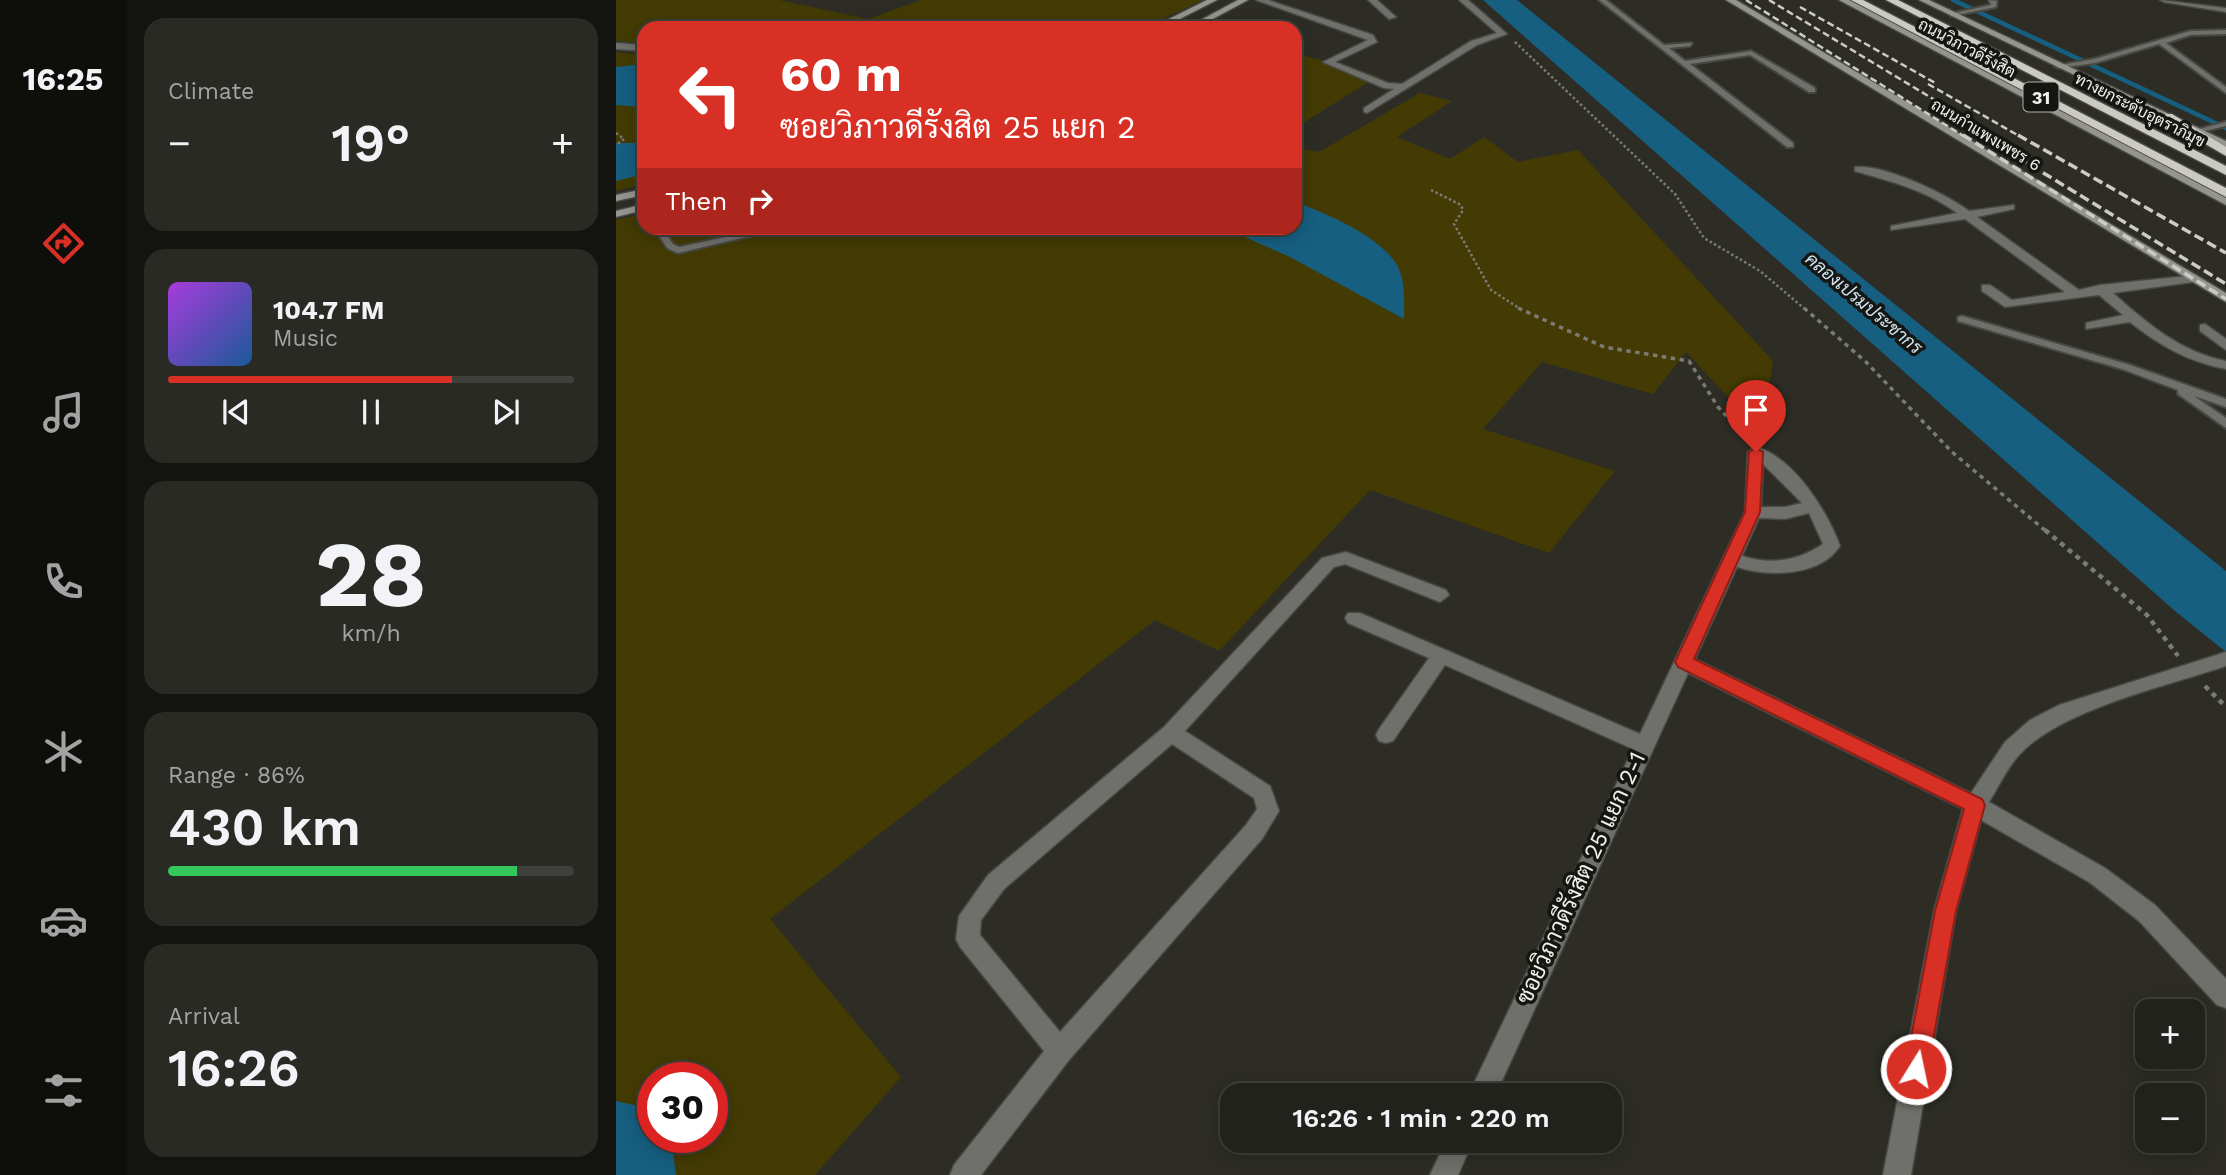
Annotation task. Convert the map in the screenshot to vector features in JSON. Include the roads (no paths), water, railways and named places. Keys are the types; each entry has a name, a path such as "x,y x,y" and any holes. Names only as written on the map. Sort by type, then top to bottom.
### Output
{"highway":[{"name":"ถนนวิภาวดีรังสิต","path":"1856,0 2226,193"},
{"name":"ทางยกระดับอุตราภิมุข","path":"1874,0 2226,181"},
{"name":"ทางยกระดับอุตราภิมุข","path":"1891,0 2226,171"},
{"name":"ถนนวิภาวดีรังสิต","path":"1902,0 2226,158"},
{"path":"2168,117 2226,152"},
{"path":"2104,137 2226,193"}],"main road":[{"path":"1170,21 1213,0"},
{"path":"1203,21 1244,0"},
{"name":"ถนนกำแพงเพชร 6","path":"1730,0 2226,298"},
{"name":"ถนนวิภาวดีรังสิต","path":"1843,0 2226,202"},
{"name":"ถนนวิภาวดีรังสิต","path":"1923,0 2226,145"},
{"path":"616,198 637,193"},
{"path":"616,214 637,209"}],"street":[{"path":"1260,0 1370,37 1374,40 1327,62 1387,86 1412,84 1474,43 1503,34 1463,0"},
{"path":"1372,0 1392,17"},
{"path":"2164,0 2226,10"},
{"path":"616,46 637,48"},
{"path":"1367,110 1402,86"},
{"path":"1859,169 1915,185 1944,198 2074,293"},
{"path":"1895,228 2010,207"},
{"path":"1986,288 2010,304 2100,289 2193,278"},
{"path":"2100,289 2178,350 2206,362 2226,365"},
{"path":"2091,326 2133,317"},
{"path":"2205,328 2226,346"},
{"name":"ซอยวิภาวดีรังสิต 25 แยก 2-1","path":"1487,1083 1643,744 1732,559 1752,512 1756,452 1768,460 1814,506"},
{"path":"1732,559 1756,568 1788,567 1813,560 1832,546 1826,526 1814,506 1785,513 1752,512"},
{"path":"1060,1051 968,939 970,916 996,882 1171,733 1328,562 1346,558 1440,595"},
{"path":"1354,618 1643,744"},
{"path":"1386,735 1441,655"},
{"path":"1897,1175 1945,911 1975,805 2012,748 2037,726 2066,711 2221,661"},
{"path":"1684,662 1975,805 2097,875 2147,913 2226,996"},
{"path":"964,1175 1060,1051 1254,832 1268,811 1262,793 1171,733"},
{"path":"1444,1175 1454,1153"}],"lane":[{"path":"1602,0 1790,145"},
{"path":"1952,14 1994,6 1995,2 1992,0"},
{"path":"2059,66 2095,61 2190,33 2226,32"},
{"path":"2163,41 2165,48 2226,90"},
{"path":"1662,47 1690,44"},
{"path":"1683,63 1751,53 1812,90"},
{"path":"2196,131 2226,124"},
{"path":"663,235 670,246 678,250 747,235"},
{"path":"1962,319 2166,381 2226,403"},
{"path":"2166,381 2226,424"}],"water":[{"name":"คลองเปรมประชากร","path":"1483,0 1517,0 2226,571 2226,652 2175,611"},
{"path":"637,65 637,106 616,105 616,67"},
{"path":"616,143 637,143 637,176 616,181"},
{"path":"1302,205 1351,227 1378,244 1397,265 1404,292 1404,319 1290,257 1240,235 1302,235"},
{"path":"616,1101 637,1106 637,1153 673,1153 676,1175 616,1175"}],"waterway":[{"path":"1953,0 2226,128"}],"railway":[{"path":"1746,0 1965,137"},
{"path":"1769,0 1988,132"},
{"path":"1800,7 1937,84"},
{"path":"1928,84 2021,137"},
{"path":"1976,132 1984,137"},
{"path":"1963,135 2226,299"},
{"path":"1981,135 2226,284"},
{"path":"2018,135 2226,253"}]}
